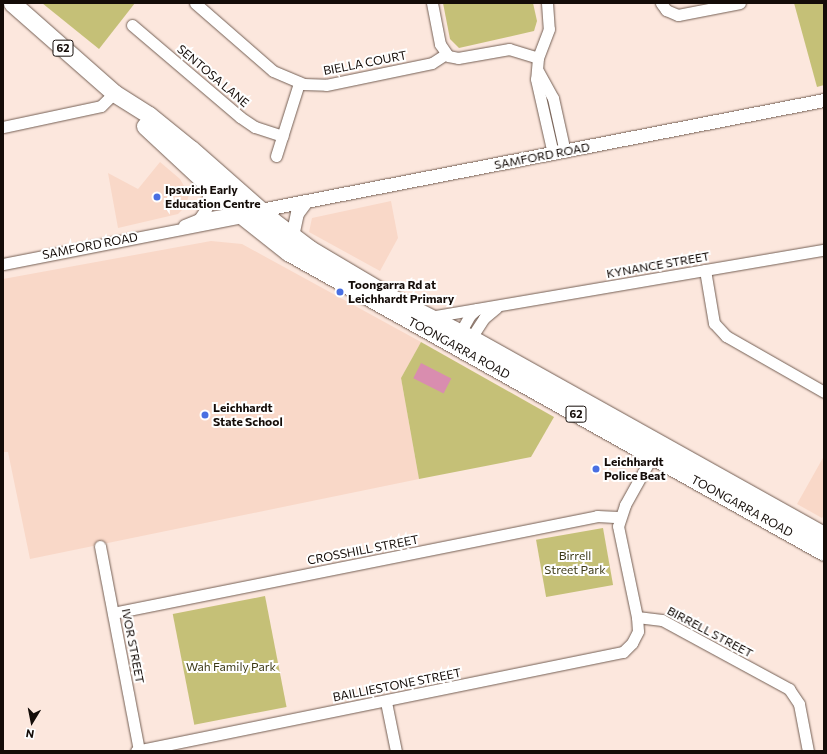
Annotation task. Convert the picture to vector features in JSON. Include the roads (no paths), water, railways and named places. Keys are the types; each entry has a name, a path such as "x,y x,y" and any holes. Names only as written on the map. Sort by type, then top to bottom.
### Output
{"main road":[{"name":"TOONGARRA ROAD","path":"12,3 120,98 143,124 240,214 311,266 463,339"},
{"name":"TOONGARRA ROAD","path":"120,98 149,115 292,236 342,269 429,317 463,339 655,450 824,552"},
{"name":"SAMFORD ROAD","path":"240,214 260,210"},
{"name":"TOONGARRA ROAD","path":"655,450 824,535"}],"street":[{"name":"BIELLA COURT","path":"195,3 273,71 299,83 326,85 432,63 446,54"},
{"path":"432,3 440,44 446,54 458,58 509,49 538,63"},
{"path":"547,3 549,29 538,63 536,79 540,107 559,153"},
{"path":"661,3 666,10 678,15 740,3"},
{"name":"SENTOSA LANE","path":"132,25 240,117 255,127 283,136"},
{"path":"276,156 299,83"},
{"path":"3,127 101,106 120,98"},
{"name":"SAMFORD ROAD","path":"260,210 559,153 824,100"},
{"path":"199,219 207,207 209,185"},
{"path":"292,236 297,214 306,201"},
{"name":"SAMFORD ROAD","path":"3,264 176,228 199,219 240,214"},
{"name":"SAMFORD ROAD","path":"176,228 194,228 240,214"},
{"name":"KYNANCE STREET","path":"429,317 478,308 496,308 824,250"},
{"path":"705,270 714,323 726,336 824,392"},
{"path":"463,339 470,315 478,308"},
{"path":"463,339 496,308"},
{"path":"637,616 618,526 619,517 655,450"},
{"name":"CROSSHILL STREET","path":"114,613 597,516 619,517"},
{"name":"IVOR STREET","path":"100,546 114,613 138,751"},
{"name":"BAILLIESTONE STREET","path":"138,751 386,702 622,652 632,643 638,631 637,616"},
{"name":"BIRRELL STREET","path":"637,616 662,620 789,690 799,704 808,751"},
{"path":"386,702 396,751"}],"place":[{"name":"Ipswich Early Education Centre","path":"157,197"},
{"name":"Toongarra Rd at Leichhardt Primary","path":"340,292"},
{"name":"Leichhardt State School","path":"205,415"},
{"name":"Leichhardt Police Beat","path":"596,469"}],"park label":[{"name":"Birrell Street Park","path":"575,563"},
{"name":"Wah Family Park","path":"231,667"}]}
